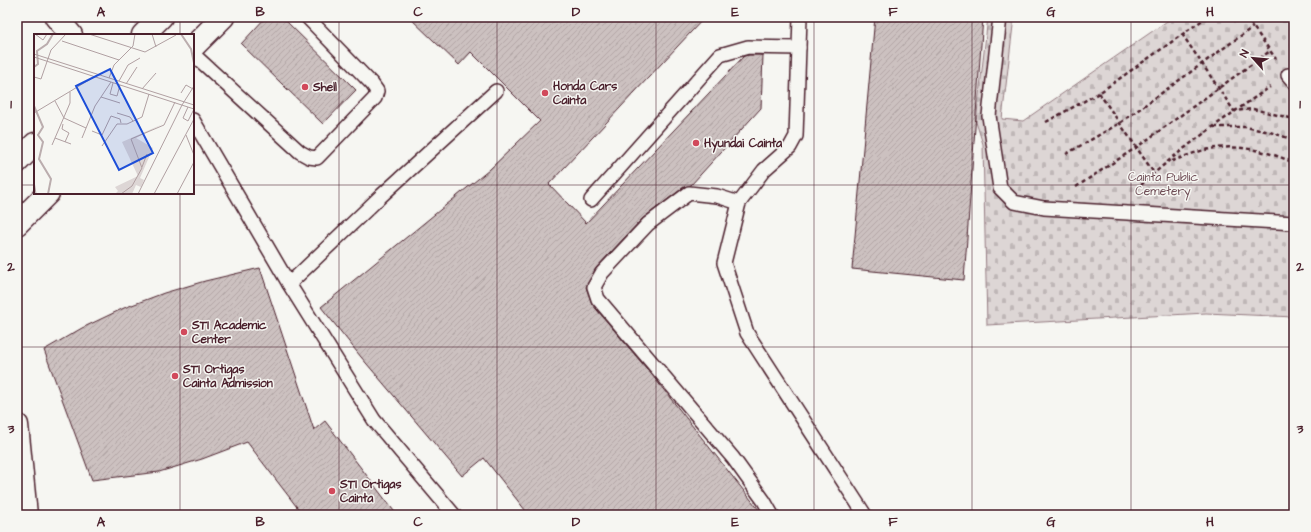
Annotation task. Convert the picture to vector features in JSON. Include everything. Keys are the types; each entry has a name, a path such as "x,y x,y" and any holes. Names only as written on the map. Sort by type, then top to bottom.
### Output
{"main road":[{"path":"56,17 70,34"},
{"path":"144,34 161,17"},
{"path":"194,46 223,17"},
{"path":"17,162 34,145"},
{"path":"17,224 47,194"},
{"path":"17,425 26,515"}],"lane":[{"path":"194,55 300,152 309,157 316,158 375,98 377,91 307,17"},
{"path":"800,17 796,136 790,147 764,170 739,203 724,263 747,332 865,515"},
{"path":"1000,17 989,116 1000,188 1014,202 1044,208 1294,223"},
{"path":"591,200 720,55 748,47 799,48"},
{"path":"289,284 376,201 496,91"},
{"path":"194,122 289,284 374,420 454,515"},
{"path":"739,203 717,196 689,193 648,224 602,273 594,287 598,299 733,458 764,501 772,515"}],"path":[{"path":"1046,122 1099,93 1207,17"},
{"path":"1134,213 1135,192 1154,173 1234,112 1291,79 1246,17"},
{"path":"1066,154 1120,123 1253,27"},
{"path":"1182,34 1234,112"},
{"path":"1044,208 1137,147 1270,51"},
{"path":"1099,93 1154,173"},
{"path":"1234,112 1253,109 1294,119"},
{"path":"1214,127 1244,128 1270,132 1294,140"},
{"path":"1169,161 1210,149 1243,148 1281,157 1294,163"}],"green space":[{"name":"Cainta Public Cemetery","path":"988,17 1014,17 1002,119 1023,121 1173,17 1294,17 1294,317 1206,313 987,325 983,144 976,122"}],"building":[{"path":"266,17 282,17 356,90 323,124 241,44"},
{"path":"409,17 705,17 549,184 586,223 744,56 763,55 761,108 691,185 684,187 642,219 596,268 586,287 592,304 652,375 763,515 529,515 484,458 462,476 361,357 321,307 489,170 540,121 471,52 459,65"},
{"path":"875,17 983,17 964,280 852,269"},
{"name":"STI Ortigas Cainta Admission","path":"260,268 314,430 325,421 397,515 303,515 247,442 202,459 159,472 92,480 44,350 82,328 124,308 164,293 205,281"}],"place":[{"name":"Shell","path":"305,87"},
{"name":"Honda Cars Cainta","path":"545,93"},
{"name":"Hyundai Cainta","path":"696,143"},
{"name":"STI Academic Center","path":"184,332"},
{"name":"STI Ortigas Cainta Admission","path":"175,376"},
{"name":"STI Ortigas Cainta","path":"332,491"}]}
